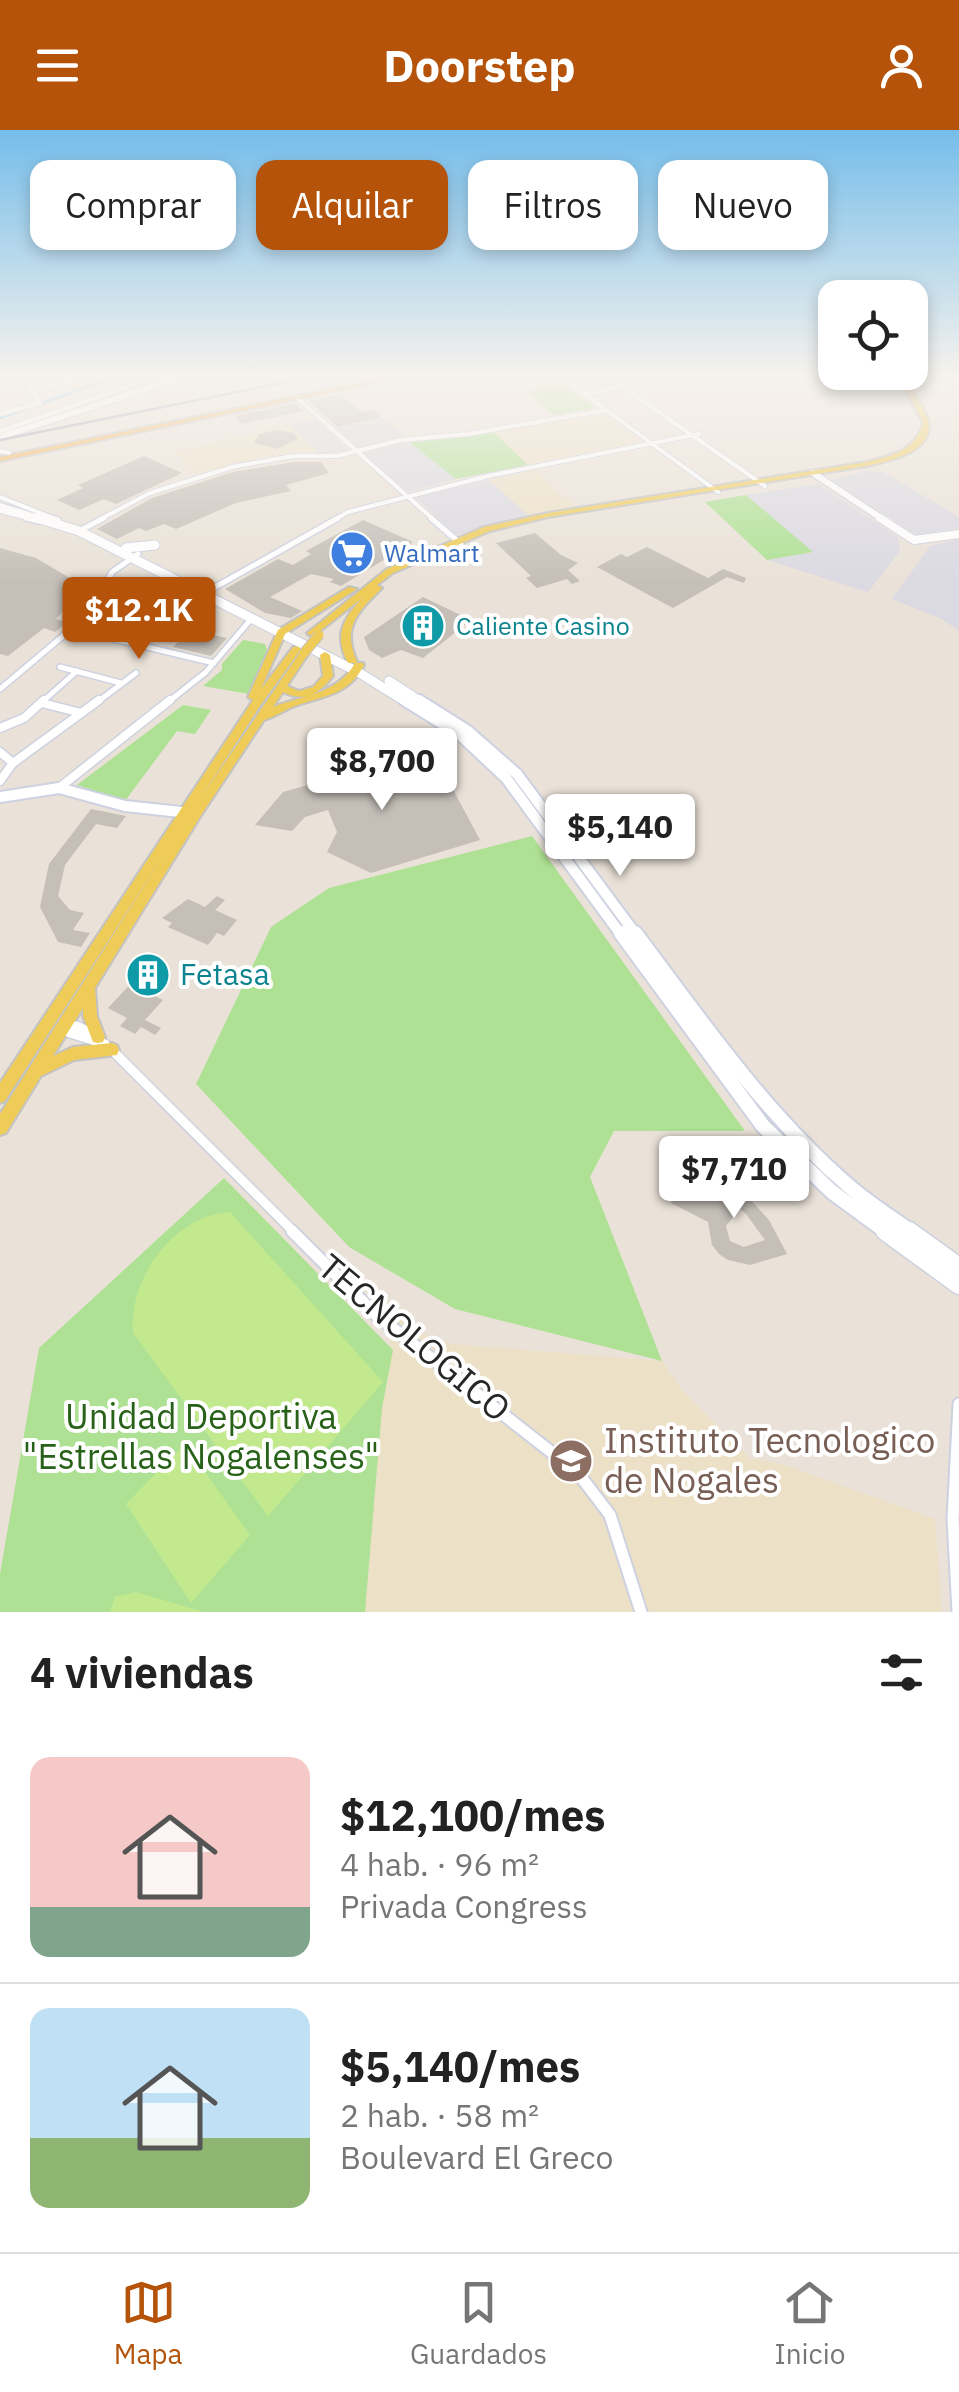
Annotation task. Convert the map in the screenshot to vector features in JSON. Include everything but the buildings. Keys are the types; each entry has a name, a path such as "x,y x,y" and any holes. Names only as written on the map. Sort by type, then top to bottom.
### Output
{"highway":[{"path":"2,454 42,445"},
{"path":"2,454 46,445"},
{"path":"2,454 47,445"}],"main road":[{"path":"820,478 884,460 913,445"},
{"path":"0,1128 25,1071 191,814 250,713 284,630 390,570 458,542 712,491 820,478 890,463 921,445"},
{"path":"0,507 57,521 126,548 156,547 154,562"},
{"path":"82,530 356,666 488,758 741,1074 801,1142 852,1189 959,1267"},
{"path":"316,634 377,588 458,542"},
{"path":"126,548 134,558 154,562 252,618 284,630 325,655 356,666"},
{"path":"250,713 316,634 390,570"},
{"path":"356,666 344,649 349,622 355,608 377,588"},
{"path":"191,814 253,729 300,651"},
{"path":"281,687 298,695 317,689 328,676 325,655"},
{"path":"253,729 278,706 316,699 356,666"},
{"path":"600,897 763,1126 832,1192 959,1285"},
{"path":"0,1096 63,1027 83,983"},
{"path":"25,1071 105,1044 90,1016 83,983"}],"street":[{"path":"349,445 458,542"},
{"path":"82,530 150,493 220,470 382,445"},
{"path":"207,592 348,512 638,445"},
{"path":"651,445 712,491"},
{"path":"712,445 766,483"},
{"path":"820,478 914,540 958,533"},
{"path":"0,507 57,521"},
{"path":"0,507 57,521"},
{"path":"0,689 72,629 94,607 112,572 134,558"},
{"path":"59,788 212,665 252,618"},
{"path":"72,629 212,665"},
{"path":"60,667 121,684"},
{"path":"0,728 24,718 77,671"},
{"path":"0,781 7,765 136,672"},
{"path":"42,703 81,713"},
{"path":"0,752 7,765"},
{"path":"4,795 59,788 125,806 191,814"},
{"name":"TECNOLOGICO","path":"63,1027 66,1032 105,1044 376,1316 578,1473 610,1515 640,1612"},
{"path":"958,1612 953,1519 959,1404"}],"shaded area":[{"path":"203,445 311,445 320,454 293,453 197,475 174,452"},
{"path":"311,445 344,445 349,450 320,454"},
{"path":"413,445 456,479 408,492 363,453"},
{"path":"507,445 626,445 528,465"},
{"path":"535,470 577,508 529,516 489,480"},
{"path":"864,471 883,472 959,517 959,528 917,535 832,480"},
{"path":"489,480 529,516 457,535 415,497"},
{"path":"818,484 898,537 900,551 868,592 767,560 812,552 746,495"},
{"path":"959,539 959,631 940,618 892,599 930,546"},
{"name":"Instituto Tecnologico de Nogales","path":"393,1314 419,1333 453,1344 662,1361 681,1389 749,1458 785,1465 935,1519 942,1612 358,1612"}],"green space":[{"path":"413,445 507,445 528,465 456,479"},
{"path":"746,495 813,552 767,560 705,502"},
{"path":"243,640 265,644 267,650 249,694 203,686 222,670 222,664"},
{"path":"183,705 211,710 195,734 177,731 125,801 77,785"},
{"path":"532,836 745,1131 614,1131 590,1177 662,1361 455,1309 349,1247 196,1084 271,927 329,888"},
{"name":"Unidad Deportiva \"Estrellas Nogalenses\"","path":"224,1178 393,1350 382,1408 365,1612 0,1612 0,1574 39,1348"},
{"path":"230,1212 383,1382 268,1516 133,1333 138,1292 159,1253 191,1225"},
{"path":"185,1444 250,1535 191,1603 126,1504"},
{"path":"136,1592 204,1612 110,1612 115,1597"}],"place":[{"name":"Walmart","path":"352,553"},
{"name":"Caliente Casino","path":"423,626"},
{"name":"Fetasa","path":"148,975"},
{"name":"Instituto Tecnologico de Nogales","path":"571,1461"}]}
